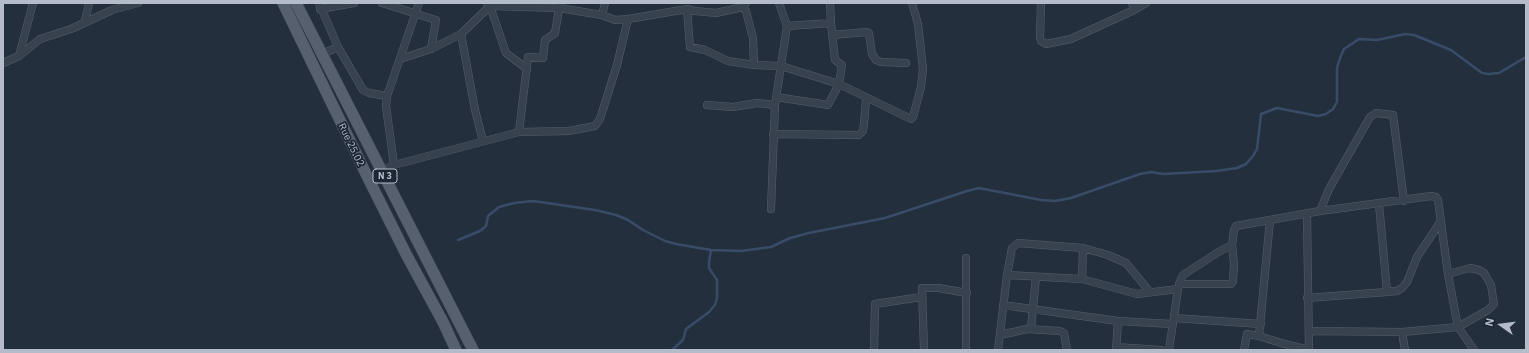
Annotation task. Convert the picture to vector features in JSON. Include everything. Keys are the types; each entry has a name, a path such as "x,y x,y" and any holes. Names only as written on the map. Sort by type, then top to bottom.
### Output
{"main road":[{"name":"Rue 25.02","path":"282,3 406,254 443,322 456,350"},
{"name":"N 3","path":"296,3 473,350"}],"street":[{"path":"19,56 33,3"},
{"path":"85,21 89,3"},
{"path":"3,63 19,56 40,39 71,29 85,21 112,10 138,3"},
{"path":"354,3 319,6 338,47 364,90 369,93 386,96"},
{"path":"382,3 415,12 436,20 431,49"},
{"path":"394,165 386,96 419,3"},
{"path":"602,15 605,3"},
{"path":"771,209 775,105 787,26 779,3"},
{"path":"776,97 828,105 839,84 842,65 835,60 830,3"},
{"path":"687,9 690,47 705,50 728,61 781,66 839,84 910,119 913,118 921,86 923,69 918,24 912,3"},
{"path":"1041,3 1040,38 1041,41 1046,44 1071,39 1133,7 1146,3"},
{"path":"400,60 431,49 462,34 488,4 560,6 602,15 615,20 687,9 716,13 744,5 753,38 754,64"},
{"path":"488,4 506,53 527,69"},
{"path":"519,132 528,58 543,58 545,40 555,33 560,6"},
{"path":"368,178 394,165 519,132 569,131 592,127 598,124 617,65 628,19"},
{"path":"787,26 831,23"},
{"path":"832,35 867,32 869,33 872,54 876,60 881,62 906,63"},
{"path":"462,34 475,110 483,141"},
{"path":"322,54 338,47"},
{"path":"773,134 859,135 863,131 866,98"},
{"path":"707,105 733,107 757,103 775,105"},
{"path":"1320,211 1329,189 1370,117 1376,113 1393,115 1404,201"},
{"path":"1007,275 1082,279 1132,293 1150,292 1178,286 1231,284 1233,281 1234,264 1232,244 1236,226 1320,211 1404,201 1431,196 1436,197 1438,200 1448,274 1458,327 1473,349"},
{"path":"1379,204 1387,292"},
{"path":"1244,350 1247,334 1259,336 1280,344 1309,350 1307,298 1307,214"},
{"path":"1259,336 1270,220"},
{"path":"1307,298 1397,291 1407,282 1417,257 1440,221"},
{"path":"998,350 1007,275 1012,248 1018,242 1083,248 1108,255 1126,264 1150,292"},
{"path":"1169,350 1178,286 1183,275 1232,244"},
{"path":"1082,279 1083,248"},
{"path":"966,258 966,350"},
{"path":"1308,331 1402,332 1458,327 1488,310 1494,304 1491,285 1484,273 1470,268 1448,274"},
{"path":"1031,328 1036,277"},
{"path":"924,350 921,297 922,288 939,288 967,293"},
{"path":"874,350 875,304 921,297"},
{"path":"1003,305 1118,321 1261,324"},
{"path":"1118,321 1116,349 1161,350"},
{"path":"1000,335 1031,328 1062,332 1067,350"},
{"path":"1402,332 1405,350"}],"waterway":[{"path":"458,240 480,231 486,226 488,216 499,207 514,203 533,201 595,210 616,215 628,220 643,230 665,241 676,244 711,250 741,251 771,247 790,238 809,233 885,218 979,188 1041,200 1055,201 1071,198 1140,174 1151,172 1164,174 1216,171 1237,168 1246,164 1257,149 1261,114 1277,108 1318,116 1326,114 1333,109 1337,102 1337,68 1340,58 1344,49 1359,39 1377,40 1405,34 1414,35 1451,50 1482,73 1488,74 1499,73 1526,57"},
{"path":"672,350 683,340 686,329 709,312 715,305 717,298 717,280 709,268 711,250"}]}
